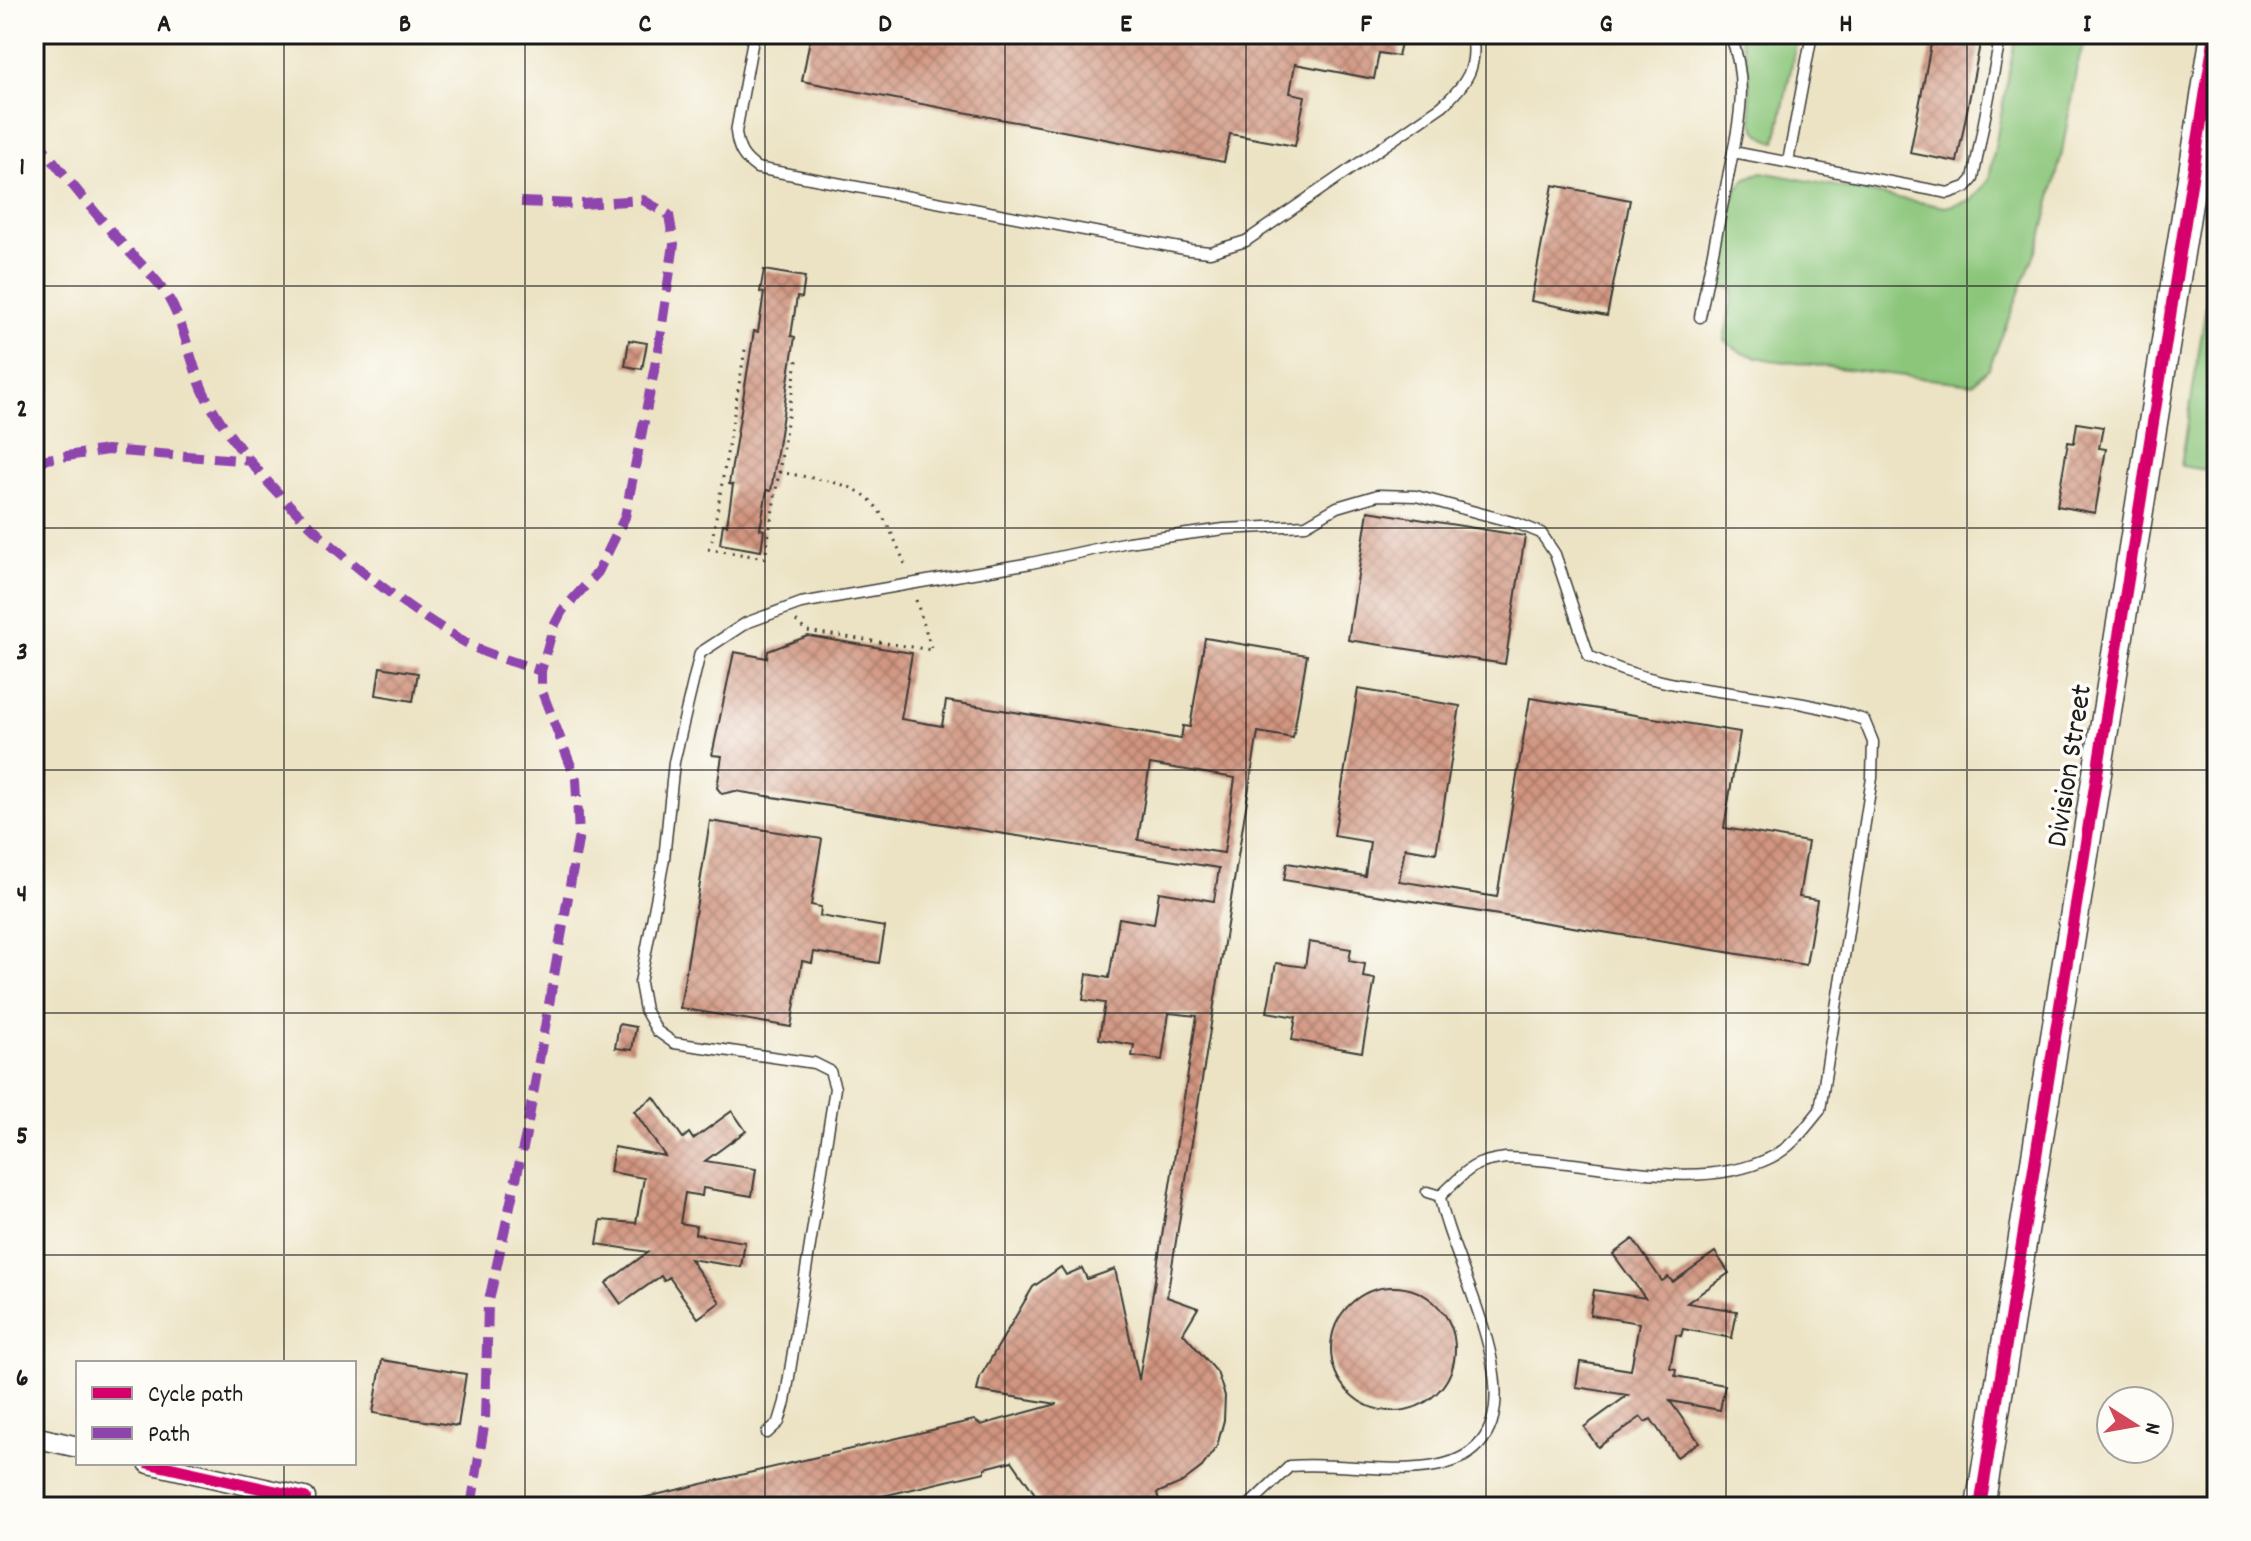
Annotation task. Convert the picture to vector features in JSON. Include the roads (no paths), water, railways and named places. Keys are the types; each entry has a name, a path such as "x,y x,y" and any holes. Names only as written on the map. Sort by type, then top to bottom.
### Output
{"street":[{"name":"Division Street","path":"1980,1507 2215,34"},
{"path":"34,1437 76,1447"},
{"path":"158,1465 305,1498"}],"lane":[{"path":"754,34 736,132 738,147 745,160 757,168 994,215 1210,252 1246,241 1442,106 1462,89 1474,67 1476,55 1472,34"},
{"path":"1700,317 1733,152 1742,87 1741,68 1730,34"},
{"path":"1788,162 1812,34"},
{"path":"1733,152 1948,193 1966,187 1973,179 2001,34"},
{"path":"767,1433 779,1422 785,1402 835,1088 830,1071 814,1063 674,1043 657,1031 645,1010 640,983 664,859 674,762 700,653 746,623 801,603 1031,563 1128,542 1224,529 1306,525 1337,507 1364,499 1416,496 1541,533 1555,554 1589,656 1623,673 1830,708 1864,720 1873,742 1872,778 1820,1110 1798,1138 1773,1157 1708,1176 1532,1158 1479,1161 1459,1175 1440,1196"},
{"path":"1427,1192 1440,1196"},
{"path":"1247,1507 1290,1466 1431,1467 1472,1451 1487,1432 1496,1392 1486,1326 1453,1250 1440,1196"}]}
